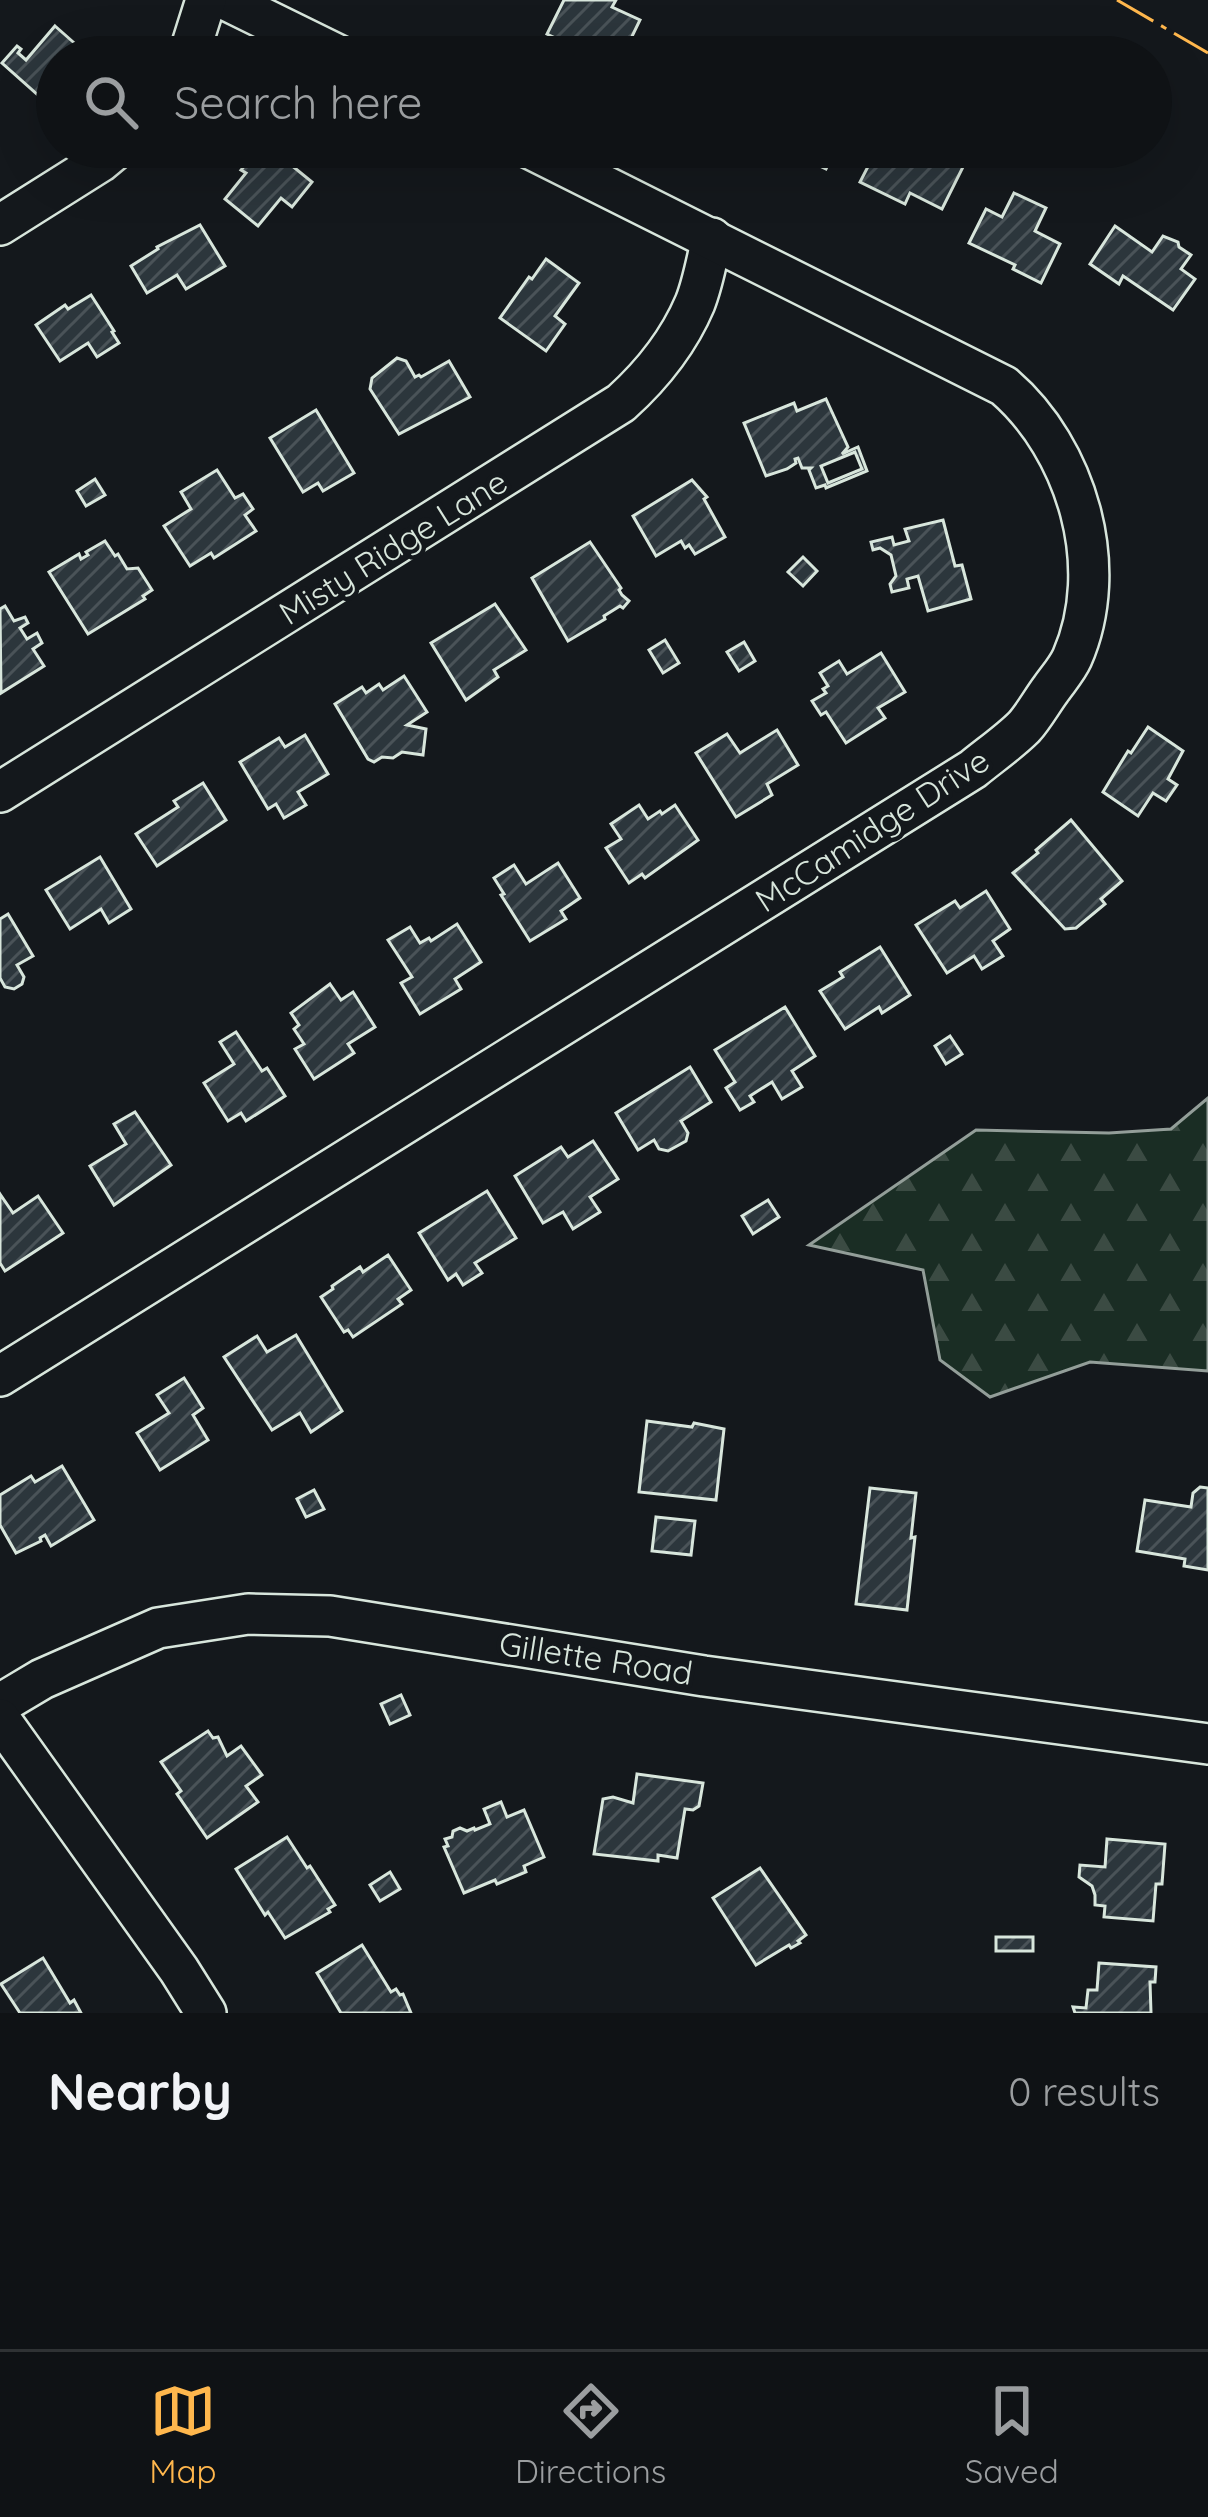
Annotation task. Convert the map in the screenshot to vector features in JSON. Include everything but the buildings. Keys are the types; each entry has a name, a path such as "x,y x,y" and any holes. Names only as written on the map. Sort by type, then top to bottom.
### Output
{"street":[{"path":"195,36 206,0"},
{"path":"226,0 299,36"},
{"path":"0,225 90,168"},
{"name":"McCamidge Drive","path":"0,1376 974,769 1026,725 1071,661 1086,616 1091,571 1079,502 1028,406 1004,386 569,168"},
{"name":"Misty Ridge Lane","path":"0,792 621,404 650,377 675,341 696,301 712,238"},
{"name":"Gillette Road","path":"0,1704 42,1679 158,1628 248,1614 330,1616 704,1676 1208,1744"},
{"path":"0,1719 206,2013"}],"green space":[{"path":"1208,1098 1208,1371 1090,1362 990,1397 940,1360 923,1270 809,1245 976,1130 1109,1133 1171,1129"}],"power":[{"path":"1117,0 1208,53"}]}
